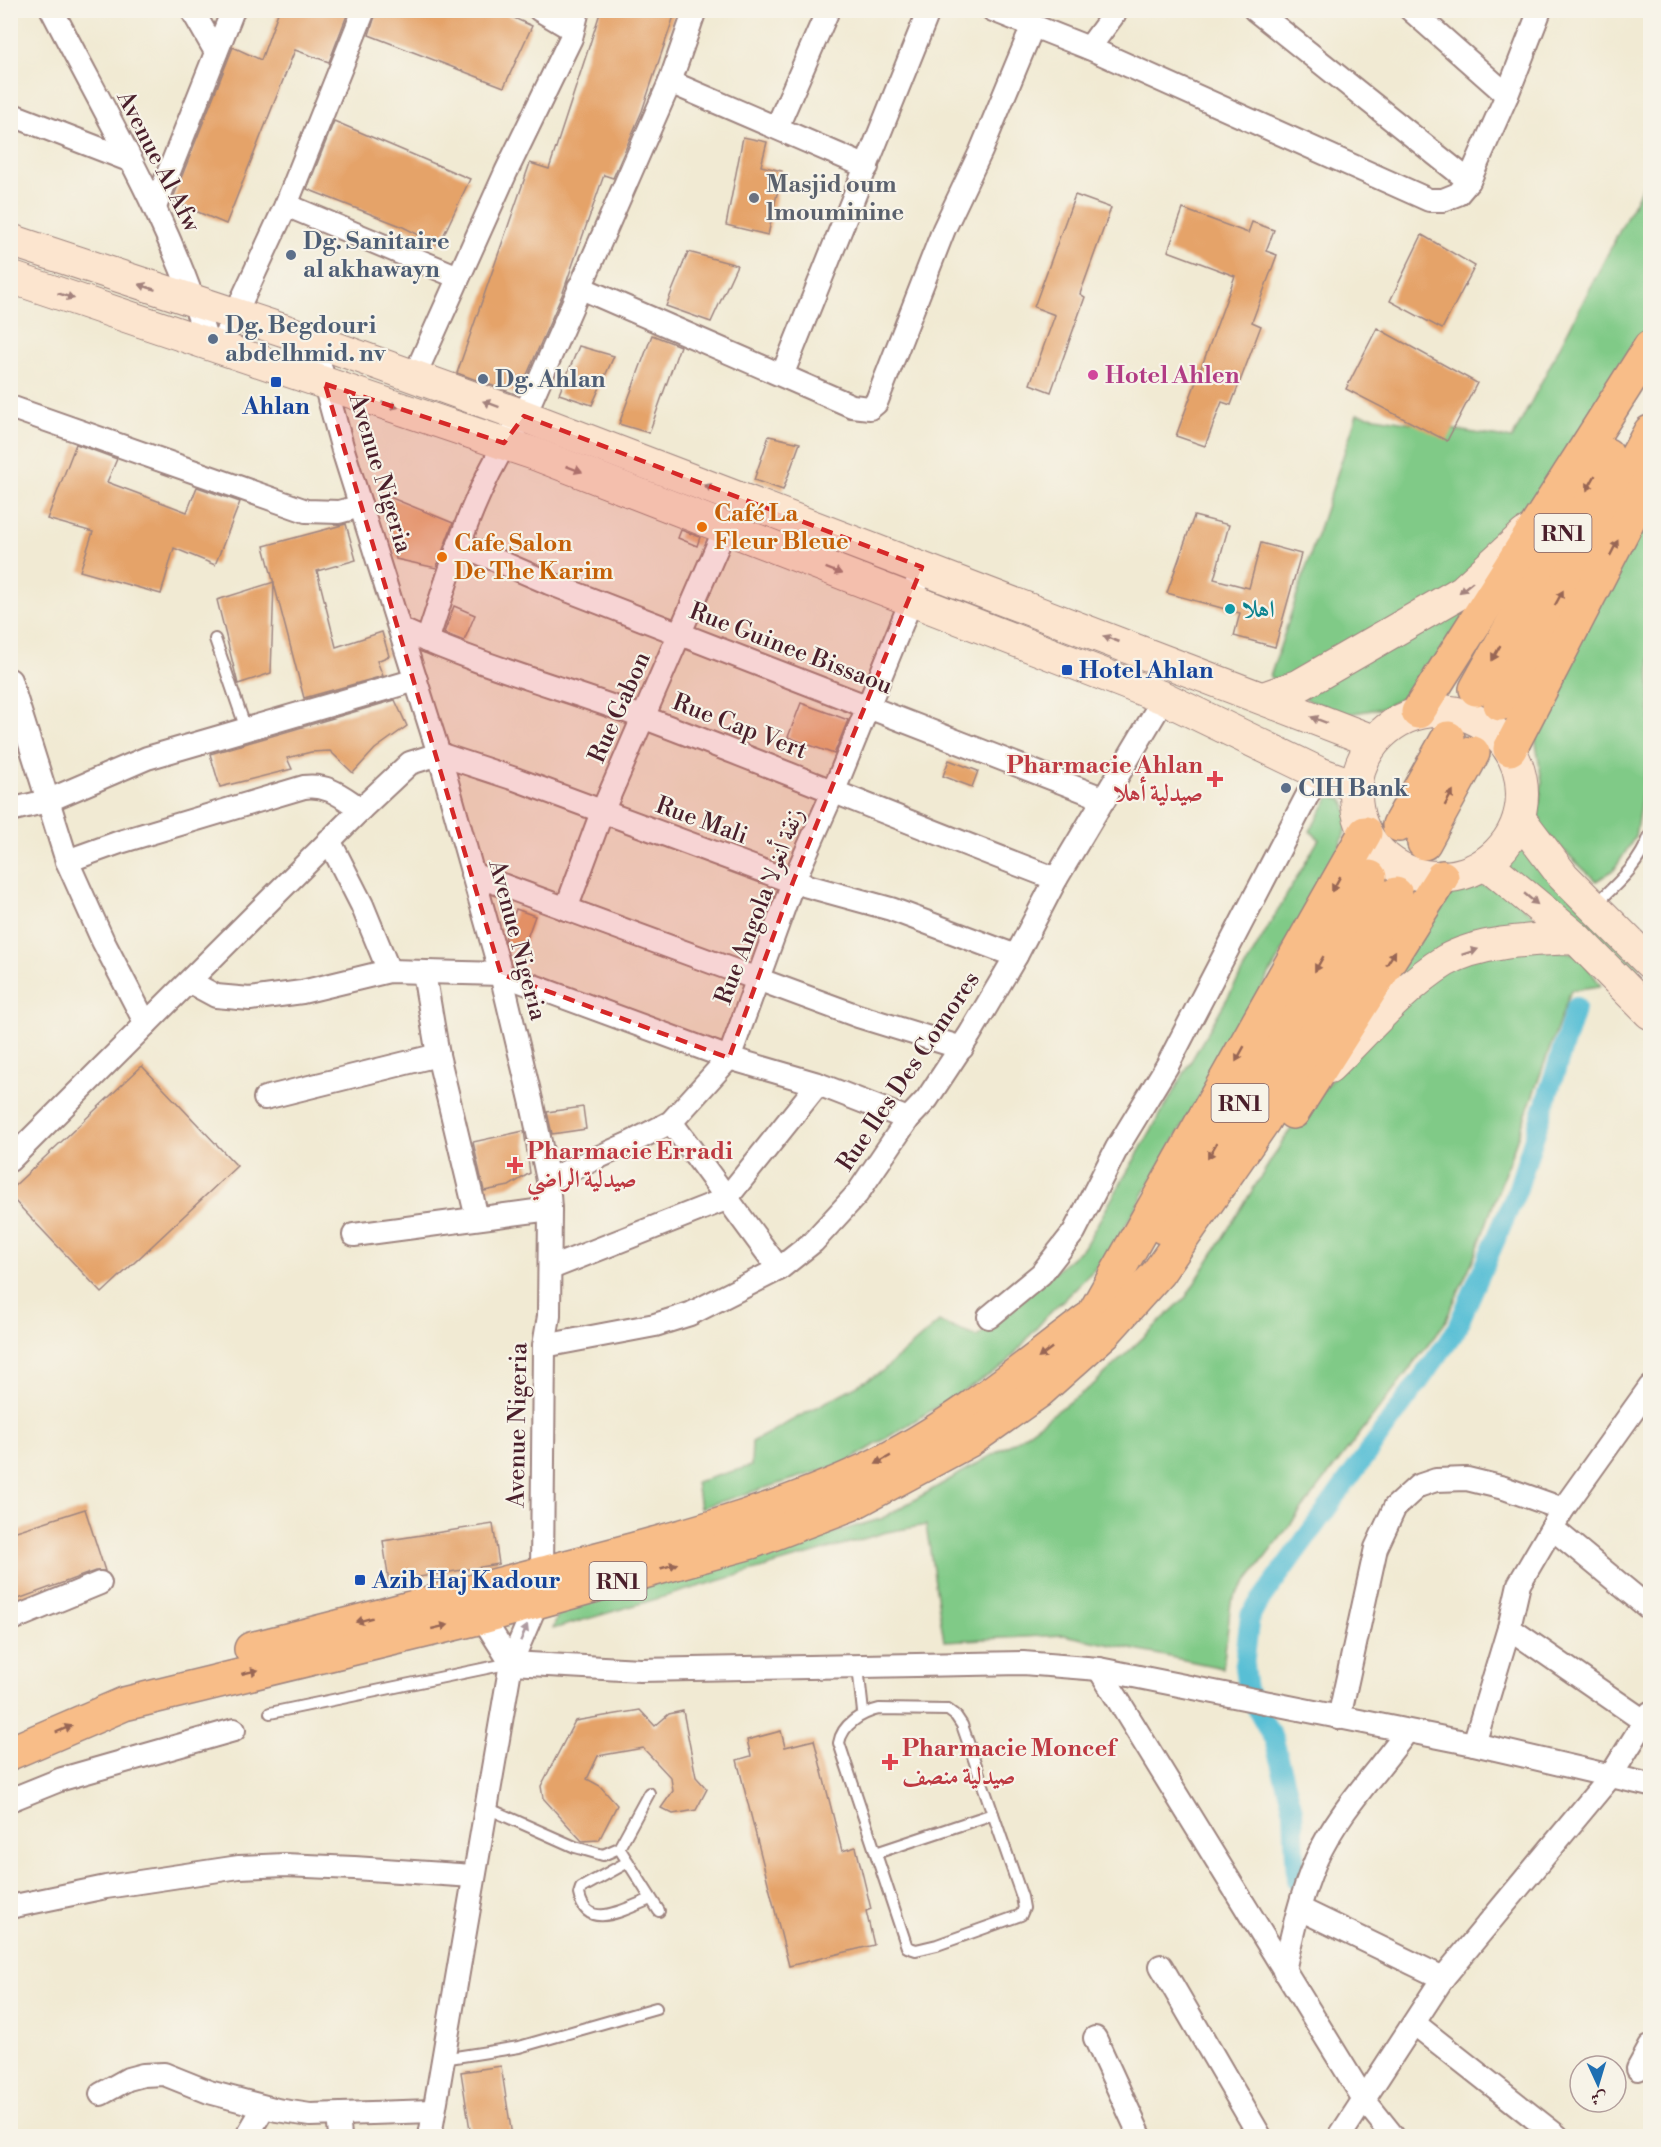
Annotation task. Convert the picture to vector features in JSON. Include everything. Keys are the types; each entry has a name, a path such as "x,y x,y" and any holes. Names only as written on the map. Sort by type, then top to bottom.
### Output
{"highway":[{"path":"1418,712 1650,347"},
{"name":"RN1","path":"1650,377 1488,697 1650,432"},
{"path":"1510,749 1650,478"},
{"path":"1412,834 1461,746"},
{"path":"1092,1317 1365,833"},
{"path":"1158,1273 1227,1211 1313,1082 1442,877"},
{"name":"RN1","path":"10,1727 79,1698 161,1671 540,1588 751,1542 851,1504 934,1462 970,1440 1038,1392 1105,1332 1158,1273 1264,1120 1383,885 1205,1165 1132,1272 1092,1317 979,1405 869,1468 812,1492 540,1588 482,1617 124,1704 10,1753"}],"main road":[{"path":"10,240 195,303 313,340 524,416 1373,741"},
{"path":"10,278 214,344 325,384 504,443 1164,698 1319,773 1355,786"},
{"path":"1263,698 1299,685 1463,591 1541,520"},
{"path":"1444,710 1470,716 1493,730 1510,749 1520,771 1522,795 1519,818 1507,843 1486,863 1465,873 1442,877 1419,875 1397,866 1378,852 1365,833 1355,803 1355,786 1361,762 1373,741 1393,723 1418,712 1444,710"},
{"path":"1519,818 1544,854 1593,907 1644,988"},
{"path":"1486,863 1576,938 1644,988"},
{"path":"1313,1082 1415,984 1446,960 1493,945 1516,941 1576,938"}],"street":[{"name":"Avenue Al Afw","path":"51,10 155,207 214,344"},
{"path":"192,10 216,52"},
{"path":"155,207 233,10"},
{"path":"214,344 233,315 286,205 364,10"},
{"path":"414,376 458,277 571,38 575,20 540,10"},
{"path":"427,641 480,488 504,443 524,416 670,82 695,10"},
{"path":"777,127 828,10"},
{"path":"783,374 929,10"},
{"path":"993,10 1032,28 1089,48 1428,200 1443,200 1458,194 1469,181 1540,10"},
{"path":"1089,48 1117,10"},
{"path":"1255,10 1469,181"},
{"path":"1411,10 1507,94"},
{"path":"579,287 852,406 866,409 876,402 945,229 990,130 1032,28"},
{"path":"670,82 867,167"},
{"path":"10,114 129,160"},
{"path":"286,205 458,277"},
{"name":"Avenue Nigeria","path":"313,340 361,506 402,630 439,754 501,974 548,1180 551,1268 549,1316 544,1346 540,1588"},
{"path":"10,407 306,511 339,512 361,506"},
{"name":"Rue Gabon","path":"567,909 602,812 725,529"},
{"name":"Rue Guinee Bissaou","path":"459,544 549,583 1105,799"},
{"name":"Rue Angola زنقة أنغولا","path":"548,1180 671,1122 729,1058 793,882 834,790 911,601 922,567"},
{"name":"Rue Cap Vert","path":"402,630 834,790 930,831 1056,879"},
{"path":"10,680 67,861 103,941 146,1024"},
{"path":"10,810 47,801 147,758 416,680"},
{"name":"Rue Iles Des Comores","path":"544,1346 655,1325 690,1314 779,1269 813,1242 857,1194 908,1119 927,1099 962,1048 1016,956 1056,879 1164,698"},
{"path":"10,1160 361,809 410,763 439,754"},
{"name":"Rue Mali","path":"439,754 515,779 793,882 891,909 1016,956"},
{"path":"989,1317 1041,1274 1074,1232 1117,1148 1172,1056 1319,773"},
{"path":"67,861 120,842 304,787 324,787 332,790 361,809"},
{"path":"329,840 362,905 389,971"},
{"path":"472,874 858,1016 962,1048"},
{"path":"190,982 216,996 250,999 302,992 389,971 501,974 729,1058 818,1084 908,1119"},
{"path":"424,973 438,1055 477,1218"},
{"path":"265,1098 438,1055"},
{"path":"551,1268 726,1199 818,1084"},
{"path":"671,1122 779,1269"},
{"path":"354,1235 550,1209"},
{"path":"1474,1744 1509,1628 1519,1584 1558,1519 1650,1387"},
{"path":"1339,1718 1376,1548 1395,1508 1418,1486 1436,1480 1467,1479 1504,1488 1558,1519 1650,1609"},
{"path":"10,1620 100,1583"},
{"path":"430,2136 472,1876 511,1664 540,1588"},
{"path":"482,1617 511,1664"},
{"path":"1340,2136 1365,2101 1443,1978 1610,1777 1647,1717 1509,1628"},
{"path":"511,1664 640,1670 1023,1663 1099,1669 1474,1744 1650,1785"},
{"path":"1099,1669 1365,2101 1393,2136"},
{"path":"10,1800 62,1779 234,1730"},
{"path":"1284,1971 1300,1909 1316,1861 1330,1833 1407,1731"},
{"path":"10,1907 106,1887 239,1867 354,1868 472,1876"},
{"path":"1300,1909 1443,1978"},
{"path":"1161,1966 1260,2136"},
{"path":"1414,2024 1557,2136"},
{"path":"1095,2038 1140,2136"},
{"path":"1638,2069 1650,2047"},
{"path":"101,2094 128,2079 143,2075 164,2074 209,2092 264,2107 310,2115 339,2126 433,2111"},
{"path":"246,2136 264,2107"}],"lane":[{"path":"214,639 246,729"},
{"path":"1593,907 1637,863 1650,835"},
{"path":"270,1713 511,1664"},
{"path":"858,1667 863,1713"},
{"path":"879,1709 948,1710 956,1716 962,1725 1023,1897 1024,1908 1021,1915 937,1945 916,1950 907,1947 839,1743 841,1733 863,1713 879,1709"},
{"path":"484,1807 595,1854 603,1855 619,1848 649,1793"},
{"path":"876,1853 993,1814"},
{"path":"619,1848 659,1911"},
{"path":"628,1862 581,1888 579,1894 584,1909 588,1914 600,1916 651,1899"},
{"path":"442,2059 519,2047 656,2008"}],"highlighted area":[{"path":"325,384 504,443 524,416 922,567 793,882 729,1058 501,974"}],"green space":[{"path":"1650,172 1650,326 1589,433 1428,682 1384,708 1348,714 1310,701 1270,677 1357,414 1512,439"},
{"path":"1650,500 1650,743 1635,837 1614,870 1596,881 1537,825 1542,782 1534,730"},
{"path":"1330,796 1343,799 1350,820 1332,865 1108,1256 1046,1317 1005,1365 846,1463 700,1508 696,1482 751,1466 752,1442 880,1373 939,1322 977,1337 1084,1247 1319,839 1310,831"},
{"path":"1522,846 1639,965 1638,974 1629,973 1504,864"},
{"path":"1477,884 1506,892 1543,924 1462,937 1339,1046 1449,891"},
{"path":"1512,944 1579,954 1601,986 1571,990 1475,1255 1444,1324 1231,1602 1223,1668 1064,1635 944,1641 926,1525 887,1532 553,1629 559,1611 881,1519 1013,1443 1093,1385 1186,1297 1288,1133 1372,1029 1452,962"}],"building":[{"path":"279,10 349,10 329,62 295,50 226,224 172,201 233,47 261,60"},
{"path":"377,10 496,10 532,26 504,87 369,35"},
{"path":"601,10 676,10 642,111 613,178 604,175 562,295 518,395 457,373 530,163 549,169"},
{"path":"334,121 470,179 439,245 401,226 307,189"},
{"name":"Masjid oum lmouminine","path":"743,137 767,142 761,166 782,171 768,235 726,225"},
{"path":"1075,195 1111,208 1080,294 1085,297 1051,392 1030,384 1055,315 1034,307"},
{"path":"1183,209 1248,233 1252,222 1274,230 1266,251 1277,255 1252,322 1261,326 1231,405 1222,402 1205,446 1176,436 1235,276 1168,251"},
{"path":"1422,235 1475,266 1442,329 1390,301"},
{"path":"688,252 737,265 711,322 666,306"},
{"path":"1377,328 1477,383 1447,441 1346,389"},
{"path":"652,335 680,346 649,433 619,424"},
{"path":"579,346 614,356 592,405 559,394"},
{"path":"769,436 800,443 783,490 754,480"},
{"path":"76,444 117,459 107,482 187,512 197,487 240,502 215,565 174,548 161,594 80,571 93,532 47,519"},
{"path":"382,494 453,523 436,568 396,559"},
{"path":"1194,516 1229,525 1214,579 1249,588 1261,543 1301,554 1275,647 1234,636 1240,613 1167,593"},
{"path":"346,524 356,560 317,571 336,647 382,632 389,656 377,661 383,676 304,698 264,546"},
{"path":"681,530 700,537 697,546 678,538"},
{"path":"274,582 271,673 238,684 217,600"},
{"path":"454,606 475,615 464,641 444,633"},
{"path":"395,700 407,726 375,749 353,773 330,751 311,752 287,758 292,769 220,787 210,754"},
{"path":"801,703 848,720 834,754 788,737"},
{"path":"949,760 978,771 972,787 943,776"},
{"path":"516,909 535,916 523,949 506,943 505,939"},
{"path":"142,1066 237,1166 102,1293 10,1196 10,1190"},
{"path":"583,1107 586,1129 552,1134 547,1112"},
{"path":"524,1131 530,1173 509,1186 484,1191 473,1142"},
{"path":"85,1509 105,1571 95,1571 10,1602 10,1533"},
{"path":"493,1524 499,1564 389,1582 383,1541"},
{"path":"640,1710 655,1726 669,1714 683,1711 696,1777 707,1789 696,1810 673,1814 661,1808 673,1791 671,1778 643,1748 598,1756 587,1779 600,1786 617,1805 599,1840 582,1841 543,1798 541,1786 575,1721"},
{"path":"781,1731 785,1747 814,1740 842,1851 856,1847 871,1909 866,1911 874,1945 789,1966 737,1760 751,1756 747,1740"},
{"path":"501,2066 512,2136 471,2136 461,2072"}],"waterway":[{"path":"1296,1880 1293,1810 1274,1740 1247,1690 1244,1666 1250,1615 1455,1332 1517,1191 1576,1007"}],"tunnel":[{"path":"1448,738 1476,689"},
{"path":"1473,753 1500,704"},
{"path":"1370,877 1399,825"},
{"path":"1396,894 1424,843"}],"place":[{"name":"Masjid oum lmouminine","path":"754,198"},
{"name":"Dg. Sanitaire al akhawayn","path":"291,255"},
{"name":"Dg. Begdouri abdelhmid. nv","path":"213,339"},
{"name":"Hotel Ahlen","path":"1093,375"},
{"name":"Dg. Ahlan","path":"483,379"},
{"name":"Ahlan","path":"276,382"},
{"name":"Café La Fleur Bleue","path":"702,527"},
{"name":"Cafe Salon De The Karim","path":"442,557"},
{"name":"اهلا","path":"1230,609"},
{"name":"Hotel Ahlan","path":"1067,670"},
{"name":"Pharmacie Ahlan صيدلية أهلا","path":"1215,779"},
{"name":"CIH Bank","path":"1286,788"},
{"name":"Pharmacie Erradi صيدلية الراضي","path":"515,1165"},
{"name":"Azib Haj Kadour","path":"360,1580"},
{"name":"Pharmacie Moncef صيدلية منصف","path":"890,1762"}]}
